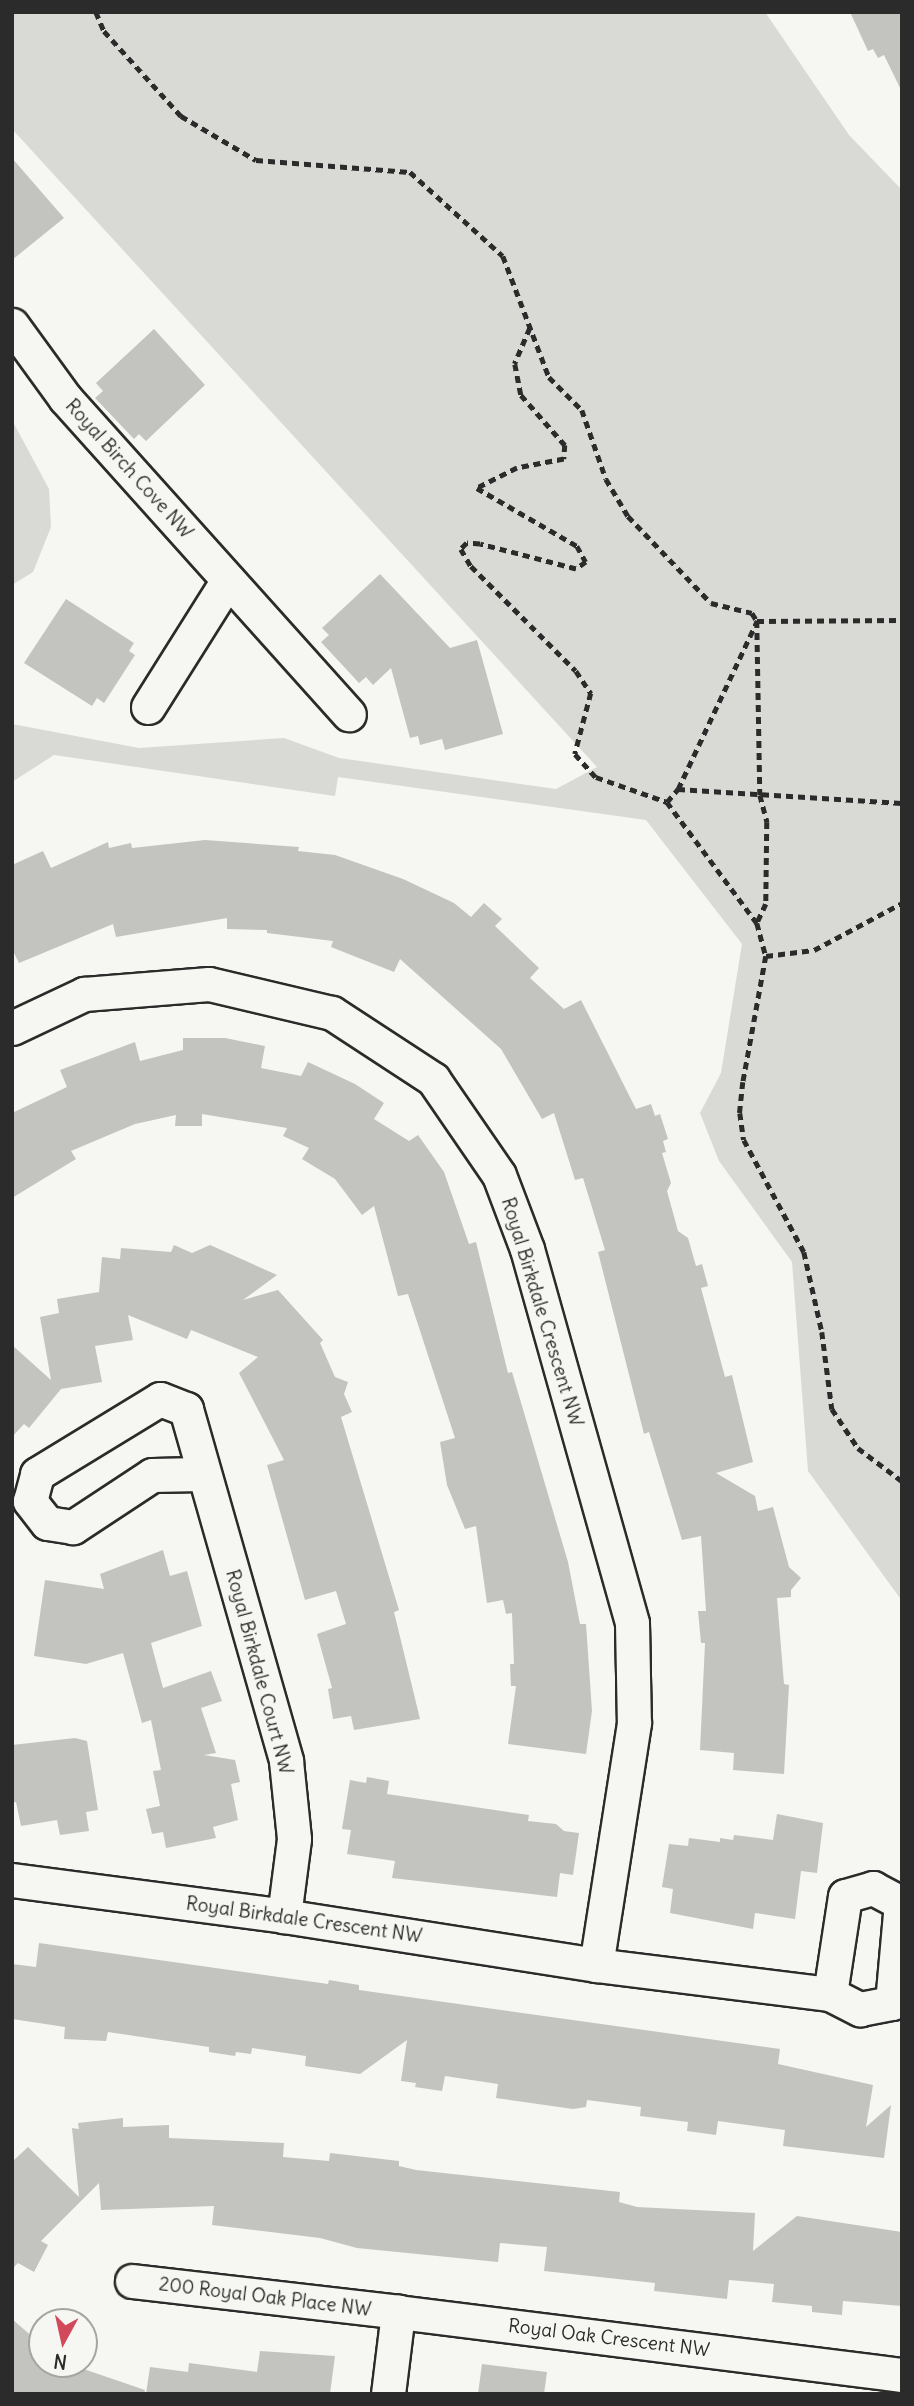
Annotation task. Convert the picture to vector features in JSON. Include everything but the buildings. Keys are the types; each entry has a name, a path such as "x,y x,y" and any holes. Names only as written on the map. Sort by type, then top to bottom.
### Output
{"street":[{"name":"Royal Birch Cove NW","path":"12,326 36,353 65,398 349,714"},
{"path":"148,707 229,580"},
{"name":"Royal Birkdale Crescent NW","path":"12,1028 84,994 209,984 332,1013 433,1079 499,1175 527,1249 632,1623 634,1723 596,1965"},
{"name":"Royal Birkdale Court NW","path":"201,1474 152,1475 73,1527 47,1523 30,1502 37,1474 160,1399 186,1409 201,1474 286,1761 294,1839 284,1916"},
{"name":"Royal Birkdale Crescent NW","path":"12,1880 284,1916 596,1965 831,1994"},
{"name":"200 Royal Oak Place NW","path":"132,2281 398,2312"},
{"path":"388,2394 398,2312"},
{"name":"Royal Oak Crescent NW","path":"398,2312 902,2375"}],"path":[{"path":"96,12 104,31 181,116 256,160 410,172 503,256 549,377 582,410 606,479 628,516 711,603 752,613 757,621 760,795 767,822 766,904 757,922"},
{"path":"530,328 515,364 521,395 565,445 564,459 517,468 477,488 578,546 586,562 576,569 480,544 467,543 461,549 471,566 576,671 591,693 575,754 596,777 667,802 757,922 766,956 743,1082 740,1113 744,1140 804,1252 822,1332 832,1409 858,1447 902,1481"},
{"path":"757,621 902,620"},
{"path":"667,802 678,789 757,621"},
{"path":"678,789 902,803"},
{"path":"766,956 814,950 902,903"}],"shaded area":[{"path":"12,12 765,12 849,135 902,190 902,1601 808,1471 792,1262 719,1161 700,1113 721,1073 742,944 646,820 338,777 335,796 54,755 12,782 12,724 139,748 284,738 339,758 556,789 597,767 12,129"},
{"path":"12,420 49,489 51,527 33,572 12,585"}]}
